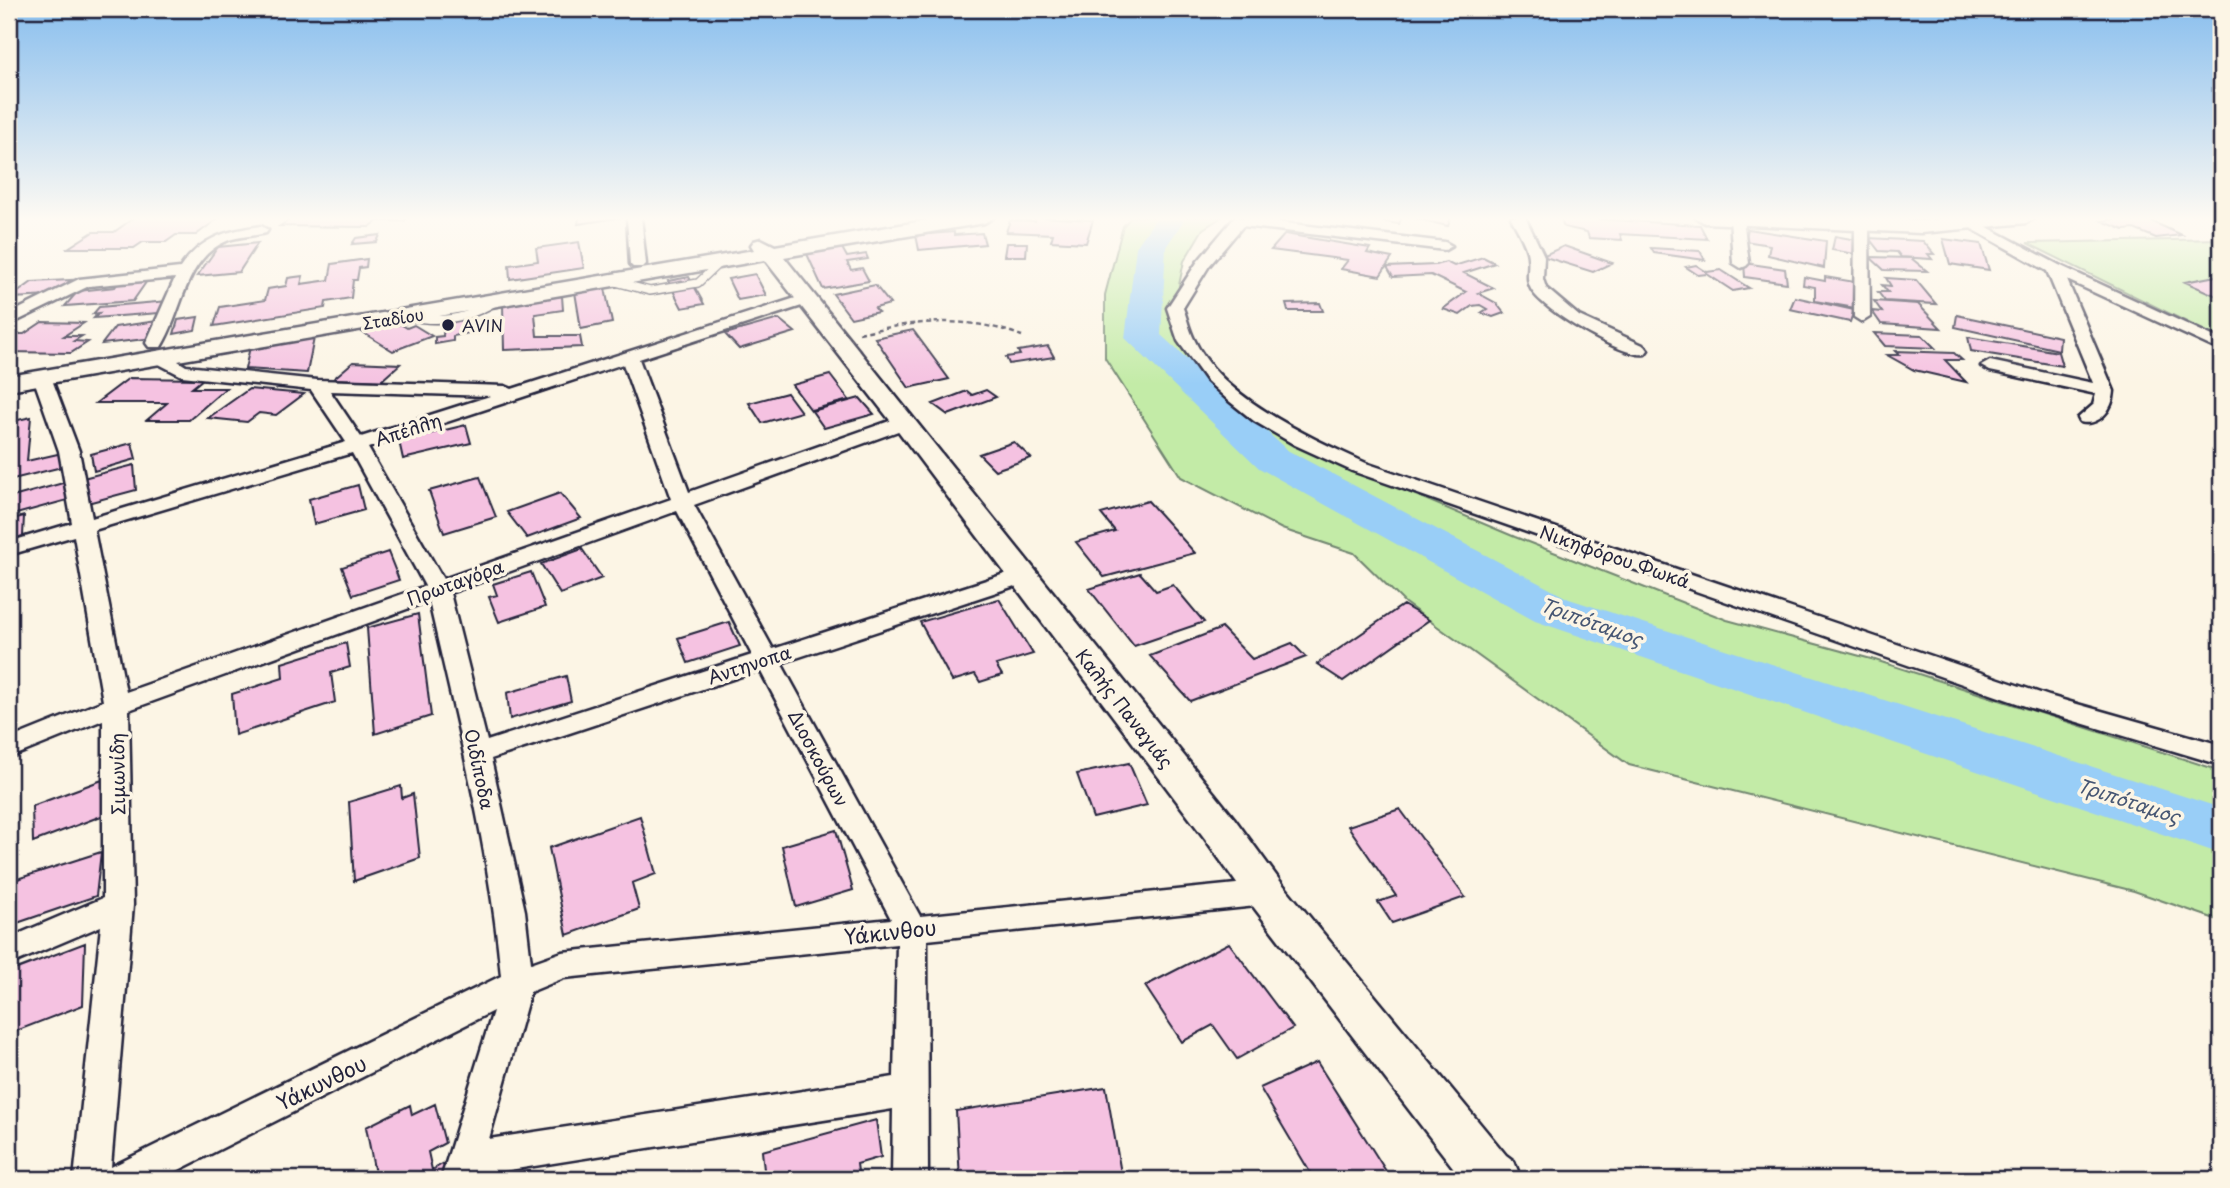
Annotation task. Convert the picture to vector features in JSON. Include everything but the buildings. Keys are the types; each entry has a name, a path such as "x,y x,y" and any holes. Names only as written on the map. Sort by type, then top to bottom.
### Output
{"main road":[{"name":"Σταδίου","path":"9,383 157,350 591,272"},
{"name":"Σταδίου","path":"9,370 407,316 668,272"},
{"name":"Καλής Παναγιάς","path":"784,272 905,422 1220,829 1266,893 1492,1177"},
{"path":"9,370 42,377"}],"street":[{"path":"9,320 85,282 180,272"},
{"path":"184,272 157,350 182,371 317,385 405,390 526,391"},
{"name":"Νικηφόρου Φωκά","path":"1198,272 1175,309 1186,341 1212,376 1261,417 1301,441 1370,471 1821,629 2040,702 2221,755"},
{"path":"1535,272 1539,290 1573,319 1639,349"},
{"path":"1862,272 1862,317"},
{"path":"2056,272 2105,391 2105,403 2099,412 2087,418"},
{"path":"2064,272 2221,346"},
{"name":"Απέλλη","path":"9,549 357,445 805,300"},
{"name":"Διοσκούρων","path":"629,356 681,502 912,929 910,1179"},
{"path":"1990,366 2105,391"},
{"name":"Σιμωνίδη","path":"42,377 69,451 116,705 118,905 92,1179"},
{"name":"Οιδίποδα","path":"317,385 357,445 437,588 477,754 510,911 517,983 461,1169"},
{"name":"Πρωταγόρα","path":"9,749 116,705 905,422"},
{"name":"Αντηνοπα","path":"477,754 1022,576"},
{"name":"Υάκινθου","path":"517,983 562,965 1266,893"},
{"path":"9,953 118,905"},
{"name":"Υάκυνθου","path":"124,1179 517,983"},
{"path":"461,1169 912,1090"}],"path":[{"path":"836,338 887,327 961,321 988,323 1023,336"}],"green space":[{"path":"1111,272 1182,272 1179,285 1180,320 1203,369 1306,449 1515,537 1727,620 1875,660 2221,771 2221,921 2134,891 1629,765 1405,603 1354,553 1282,529 1181,477 1105,358 1105,295"},
{"path":"2086,272 2221,272 2221,339"}],"waterway":[{"name":"Τριπόταμος","path":"1149,272 1143,338 1273,459 1552,610 2221,831"}],"place":[{"name":"AVIN","path":"448,325"}]}
